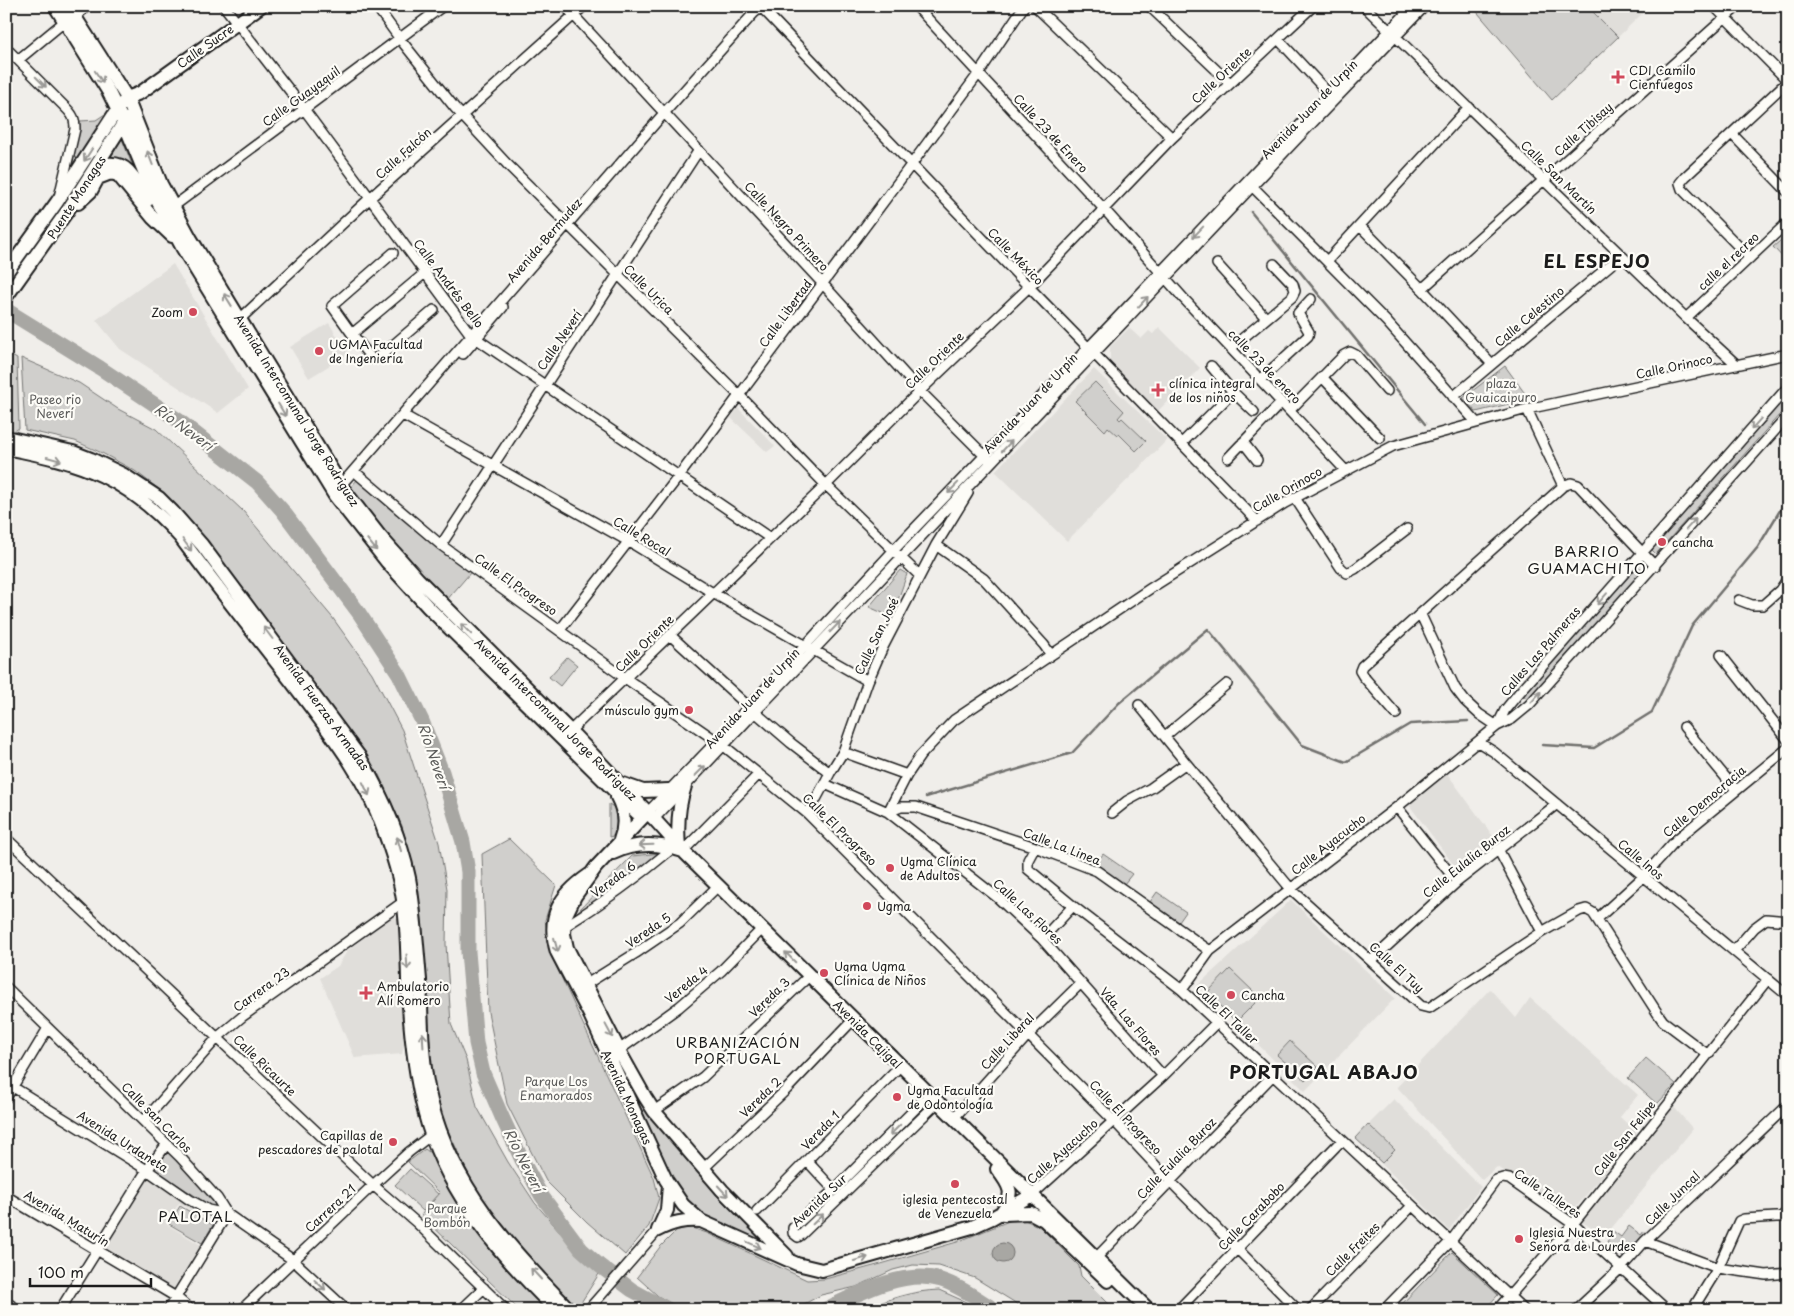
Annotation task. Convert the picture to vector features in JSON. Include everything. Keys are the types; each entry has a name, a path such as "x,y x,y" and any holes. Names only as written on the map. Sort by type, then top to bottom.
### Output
{"main road":[{"path":"55,6 69,15"},
{"name":"Calle Sucre","path":"144,89 261,6"},
{"name":"Avenida Intercomunal Jorge Rodriguez","path":"69,15 129,104 161,184 181,245 330,489 370,542 428,607 648,816"},
{"name":"Avenida Intercomunal Jorge Rodriguez","path":"69,15 124,123 152,193 169,210 191,240 343,487 379,535 418,579 570,731 614,784"},
{"name":"Puente Monagas","path":"6,272 57,202 116,109 129,104 144,89"},
{"name":"Puente Monagas","path":"6,297 31,264 97,166 124,123 129,104"},
{"path":"97,166 110,162 123,166 136,181 144,198 154,207 169,210"},
{"path":"68,210 91,191 98,178 111,173 118,175 153,218 181,245"},
{"name":"Avenida Fuerzas Armadas","path":"6,437 73,452 99,463 150,490 187,526 363,763 396,832 408,878 407,900 414,1056 421,1098 435,1132 470,1194 511,1247 570,1310"},
{"name":"Avenida Fuerzas Armadas","path":"6,448 74,464 117,482 144,500 180,537 329,731 358,773 382,826 407,900"},
{"path":"613,850 622,835 624,814 616,795 614,784 643,791 669,790"},
{"path":"613,850 640,845 662,845 678,849 678,810 685,786"},
{"name":"Avenida Cajigal","path":"648,816 678,849 762,929 966,1132 1149,1310"},
{"name":"Avenida Monagas","path":"648,816 589,875 569,890 560,902 553,926 554,942 669,1185 683,1205 701,1221 797,1264 815,1269 828,1269 949,1234 997,1215 1032,1195"},
{"name":"Avenida Monagas","path":"589,875 575,896 565,917 564,934 567,948 619,1050 654,1111 703,1169 771,1241 797,1264"},
{"name":"Avenida Fuerzas Armadas","path":"435,1132 441,1158 470,1212 501,1251 556,1310"},
{"path":"966,1132 995,1166 1010,1188 1010,1200 997,1215"},
{"path":"658,1230 667,1210 669,1185"},
{"path":"997,1215 1013,1213 1037,1215 1137,1310"},
{"path":"658,1230 670,1223 684,1220 701,1221"}],"street":[{"path":"18,60 69,15 87,6"},
{"name":"Calle Andrés Bello","path":"224,6 304,109 473,337 770,538"},
{"name":"Calle Urica","path":"376,6 462,117 826,486 919,576"},
{"name":"Calle Guayaquil","path":"169,210 443,6"},
{"name":"Calle Negro Primero","path":"564,6 666,114 920,391 992,463"},
{"name":"Calle Falcón","path":"240,319 369,199 584,6"},
{"name":"Calle 23 de Enero","path":"916,6 1163,275"},
{"name":"Calle Libertad","path":"560,630 680,476 911,166 979,73 1024,6"},
{"path":"1035,6 1172,138"},
{"path":"1149,6 1230,83"},
{"name":"Calle Oriente","path":"570,731 826,486 920,391 1029,287 1172,138 1313,6"},
{"name":"Calle San Martín","path":"1364,6 1621,256 1737,365"},
{"name":"Avenida Juan de Urpín","path":"1393,33 1413,6"},
{"name":"Avenida Juan de Urpín","path":"809,648 992,463 1091,351 1393,33 1425,6"},
{"path":"1714,6 1788,81 1680,183 1682,189 1750,258"},
{"name":"Calle Tibisay","path":"1422,289 1738,6"},
{"name":"Avenida Bermudez","path":"343,487 666,114 758,15 762,7"},
{"name":"Calle México","path":"762,7 911,166 1257,521"},
{"path":"1278,39 1332,97"},
{"path":"6,48 66,108 75,121 75,129 57,202"},
{"path":"1327,261 1469,107"},
{"path":"1732,134 1788,192"},
{"name":"Calle Neverí","path":"440,545 699,150"},
{"path":"1250,184 1386,321 1476,422"},
{"name":"calle el recreo","path":"1686,318 1788,222"},
{"path":"1360,226 1492,364"},
{"path":"393,254 332,306 352,334 372,359 377,359 434,310"},
{"name":"Calle Celestino","path":"1453,397 1621,256"},
{"path":"1217,264 1266,318"},
{"path":"1231,348 1292,297 1295,291 1293,284 1274,264"},
{"path":"352,334 426,272"},
{"name":"calle 23 de enero","path":"1163,275 1346,471"},
{"path":"1260,380 1308,336 1308,332 1298,313 1311,299"},
{"name":"Avenida Juan de Urpín","path":"648,816 685,786 720,744 809,648 893,551 984,456 1091,351"},
{"path":"1290,410 1344,355 1350,352 1356,355 1387,391"},
{"name":"Calle Orinoco","path":"888,812 907,775 920,756 954,720 1151,588 1257,521 1295,498 1393,446 1527,409 1788,354"},
{"path":"1211,366 1233,392 1254,412"},
{"path":"1323,378 1380,438"},
{"name":"Calles Las Palmeras","path":"1497,726 1518,694 1788,388"},
{"path":"1182,443 1233,392"},
{"path":"1228,458 1277,407"},
{"path":"1527,409 1563,486"},
{"name":"Calle Rocal","path":"405,416 628,541 713,593 868,681"},
{"name":"Calles Las Palmeras","path":"1497,726 1512,719 1529,705 1788,416"},
{"path":"1243,442 1257,460"},
{"name":"Calle El Progreso","path":"356,472 440,545 720,744 808,814 1114,1121 1171,1182 1298,1310"},
{"name":"Calle San José","path":"808,814 843,752 868,681 919,576 979,475"},
{"path":"1396,714 1360,671 1362,666 1563,486 1571,483 1578,485 1655,566"},
{"path":"1295,498 1341,568 1347,573 1408,529"},
{"path":"936,545 984,579 1051,655"},
{"path":"1739,600 1752,605 1763,605 1787,584"},
{"path":"1420,614 1455,688 1479,714 1497,726"},
{"path":"670,635 791,743 830,773"},
{"path":"1721,655 1788,740"},
{"path":"1165,736 1227,684"},
{"name":"Calle El Tuy","path":"1139,705 1291,889 1421,1006 1429,1008 1542,932 1579,911 1586,909 1592,912 1596,919"},
{"name":"Calle Ayacucho","path":"1182,990 1210,951 1497,726"},
{"path":"1684,727 1736,790"},
{"name":"Calle Inos","path":"1478,742 1494,752 1643,878 1788,996"},
{"name":"Avenida Juan de Urpín","path":"648,816 669,790 720,744"},
{"name":"Calle Democracia","path":"1596,919 1643,878 1676,840 1788,748"},
{"path":"843,752 907,775"},
{"path":"1112,813 1126,801 1143,793 1186,763"},
{"name":"Vereda 6","path":"564,927 600,905 678,849 759,774"},
{"name":"Calle Las Flores","path":"825,784 888,812 998,898 1042,938 1081,983"},
{"name":"Calle Eulalia Buroz","path":"1372,960 1457,882 1557,804"},
{"name":"Calle La Linea","path":"888,812 901,807 916,807 1035,847 1096,871 1210,951"},
{"path":"1396,807 1457,882"},
{"name":"Calle Ricaurte","path":"6,838 373,1185 417,1223 506,1310"},
{"name":"Calle El Taller","path":"1035,847 1028,860 1028,868 1072,906 1182,990 1524,1310"},
{"path":"1498,849 1542,932"},
{"name":"Vereda 5","path":"585,985 680,923 718,886"},
{"name":"Carrera 23","path":"144,1121 218,1037 243,1016 407,900"},
{"path":"1042,938 1072,906"},
{"path":"1596,919 1658,1014 1664,1021 1706,1054"},
{"path":"1734,951 1754,928 1766,919 1788,921"},
{"name":"Vereda 4","path":"619,1050 679,1007 722,971 762,929"},
{"name":"Vereda 3","path":"654,1111 703,1077 809,976"},
{"name":"Calle San Felipe","path":"1497,1310 1573,1224 1706,1054 1768,979"},
{"name":"Calle Liberal","path":"953,1119 1028,1035 1081,983"},
{"name":"Vda. Las Flores","path":"1081,983 1163,1076"},
{"name":"Calle san Carlos","path":"6,987 167,1144 211,1191 227,1214 293,1260"},
{"name":"Vereda 2","path":"703,1169 787,1089 853,1020"},
{"name":"Calle Ayacucho","path":"1032,1195 1163,1076 1217,1022"},
{"path":"6,1098 10,1086 48,1028"},
{"name":"Vereda 1","path":"758,1211 900,1066"},
{"name":"Calle Eulalia Buroz","path":"1096,1258 1274,1075"},
{"name":"Avenida Urdaneta","path":"10,1086 147,1170 190,1200 208,1210 227,1214"},
{"name":"Avenida Sur","path":"933,1099 801,1236 795,1236 793,1233 794,1228 933,1099"},
{"name":"Calle Juncal","path":"1576,1310 1621,1268 1645,1241 1788,1105"},
{"name":"Carrera 21","path":"241,1310 373,1185 435,1132"},
{"name":"Calle Carabobo","path":"1178,1310 1342,1140"},
{"path":"60,1310 147,1170 167,1144"},
{"path":"807,1161 834,1190"},
{"name":"Calle Talleres","path":"1384,1310 1452,1241 1496,1180 1503,1178 1509,1179 1573,1224 1667,1310"},
{"name":"Avenida Maturín","path":"6,1196 176,1297 191,1310"},
{"name":"Calle Freites","path":"1310,1310 1412,1206"},
{"path":"1692,1310 1718,1268 1739,1221 1744,1219 1780,1217 1788,1211"},
{"path":"168,1310 227,1214"},
{"path":"590,1308 658,1230"},
{"path":"1645,1241 1718,1268 1766,1275 1788,1273"},
{"path":"293,1260 347,1310"},
{"path":"461,1310 484,1288"},
{"path":"6,1302 19,1310"}],"shaded area":[{"path":"1587,6 1650,6 1618,37"},
{"path":"173,264 248,389 218,413 120,349 96,320"},
{"name":"UGMA Facultad de Ingeniería","path":"329,323 348,354 309,378 290,347"},
{"name":"clínica integral de los niños","path":"1159,327 1200,368 1158,411 1110,362 1110,347 1129,328 1141,339 1149,331 1153,334"},
{"path":"1094,369 1167,440 1067,541 995,471"},
{"path":"738,408 775,446 767,452 731,418"},
{"path":"1446,772 1498,843 1459,872 1407,802"},
{"path":"1291,900 1395,998 1305,1091 1198,985"},
{"name":"Ambulatorio Alí Romero","path":"392,916 402,920 408,1026 402,1054 355,1058 320,978 338,966 347,951"},
{"path":"1490,989 1516,1018 1530,998 1638,1095 1620,1117 1637,1133 1569,1216 1497,1167 1482,1180 1397,1087"},
{"path":"1394,1099 1481,1187 1449,1230 1355,1138"},
{"path":"1673,1106 1693,1129 1605,1236 1582,1222"},
{"path":"148,1178 216,1220 215,1224 179,1203 166,1224 201,1245 173,1289 105,1247"},
{"path":"1003,1243 1010,1246 1013,1253 1010,1260 1003,1263 996,1260 993,1253 996,1246"}],"green space":[{"path":"1472,6 1587,6 1618,37 1552,100"},
{"path":"105,114 71,172 80,121 96,120"},
{"path":"122,139 135,172 111,157"},
{"path":"1788,234 1788,263 1773,247"},
{"path":"6,353 17,359 19,428 13,432 6,430"},
{"name":"Paseo rio Neverí","path":"21,358 79,383 118,409 156,429 243,511 332,617 372,673 402,730 439,843 447,889 446,944 451,1024 466,1060 477,1107 508,1162 535,1203 568,1241 602,1269 577,1309 501,1227 478,1194 441,1116 431,1069 421,909 402,826 379,775 262,614 194,525 164,493 135,471 102,453 75,441 25,430"},
{"name":"plaza Guaicaipuro","path":"1505,366 1529,399 1476,412 1463,398"},
{"path":"1095,382 1124,411 1118,418 1120,420 1122,418 1146,441 1136,451 1119,434 1117,435 1108,427 1105,431 1075,401"},
{"path":"1788,393 1788,405 1656,554 1650,548"},
{"path":"357,480 471,572 446,601 419,574 349,489"},
{"path":"1638,566 1644,571 1529,700 1523,695"},
{"path":"900,570 907,574 892,617 869,607"},
{"path":"567,657 577,665 560,686 549,677"},
{"path":"609,804 615,808 617,830 613,836 609,837"},
{"name":"Parque Los Enamorados","path":"509,839 556,885 545,920 552,957 654,1178 659,1198 649,1226 625,1255 587,1222 546,1181 507,1104 488,1012 482,854"},
{"path":"662,853 634,877 572,917 632,856"},
{"path":"1103,854 1132,874 1124,884 1096,864"},
{"path":"1157,892 1186,912 1179,922 1150,902"},
{"name":"Cancha","path":"1230,969 1255,993 1252,996 1257,1001 1236,1022 1207,993"},
{"path":"1290,1041 1318,1067 1305,1080 1277,1055"},
{"path":"1646,1058 1676,1084 1657,1104 1628,1078"},
{"path":"637,1098 658,1126 720,1199 769,1247 701,1216 673,1184 633,1101"},
{"path":"1368,1124 1395,1150 1382,1163 1355,1138"},
{"path":"166,1149 229,1206 223,1214 152,1168"},
{"name":"Parque Bombón","path":"425,1149 433,1155 550,1310 519,1310 421,1215 440,1193 408,1162"},
{"path":"410,1169 438,1194 423,1211 395,1185"},
{"path":"180,1206 213,1225 202,1243 169,1224"},
{"path":"1014,1219 1025,1220 1040,1227 1079,1266 1081,1276 1115,1310 1024,1310 975,1278 939,1266 913,1265 893,1270 856,1287 821,1295 793,1310 683,1310 658,1296 637,1277 660,1247 676,1231 689,1227 707,1233 807,1280 825,1279 957,1242"},
{"path":"1629,1226 1641,1235 1644,1231 1649,1235 1623,1257 1607,1242 1613,1231 1621,1237"},
{"path":"1452,1252 1498,1295 1484,1310 1396,1310"},
{"path":"939,1290 966,1302 977,1310 865,1310 901,1296"}],"waterway":[{"path":"1251,212 1425,424"},
{"name":"Río Neverí","path":"6,310 100,368 178,420 257,482 282,510 359,613 399,674 422,721 442,772 463,842 468,872 468,952 476,1043 483,1073 502,1117 541,1195 581,1249 632,1290 669,1310"},
{"path":"1542,745 1594,748 1652,712 1692,626 1758,547 1788,497"},
{"path":"926,797 1072,753 1119,703 1208,629 1302,745 1346,762 1410,724 1468,721"},
{"name":"Río Neverí","path":"824,1310 881,1284 912,1277 927,1277 941,1280 955,1286 995,1310"}],"place":[{"name":"CDI Camilo Cienfuegos","path":"1618,77"},
{"name":"Zoom","path":"193,312"},
{"name":"UGMA Facultad de Ingeniería","path":"319,351"},
{"name":"clínica integral de los niños","path":"1158,390"},
{"name":"cancha","path":"1662,542"},
{"name":"músculo gym","path":"689,710"},
{"name":"Ugma Clínica de Adultos","path":"890,868"},
{"name":"Ugma","path":"867,906"},
{"name":"Ugma Ugma Clínica de Niños","path":"824,973"},
{"name":"Ambulatorio Alí Romero","path":"366,993"},
{"name":"Cancha","path":"1231,995"},
{"name":"Ugma Facultad de Odontología","path":"897,1097"},
{"name":"Capillas de pescadores de palotal","path":"393,1142"},
{"name":"iglesia pentecostal de Venezuela","path":"955,1184"},
{"name":"Iglesia Nuestra Señora de Lourdes","path":"1519,1239"}],"district":[{"name":"EL ESPEJO","path":"1597,260"},
{"name":"BARRIO GUAMACHITO","path":"1587,558"},
{"name":"URBANIZACIÓN PORTUGAL","path":"738,1050"},
{"name":"PORTUGAL ABAJO","path":"1324,1071"},
{"name":"PALOTAL","path":"196,1215"}]}
